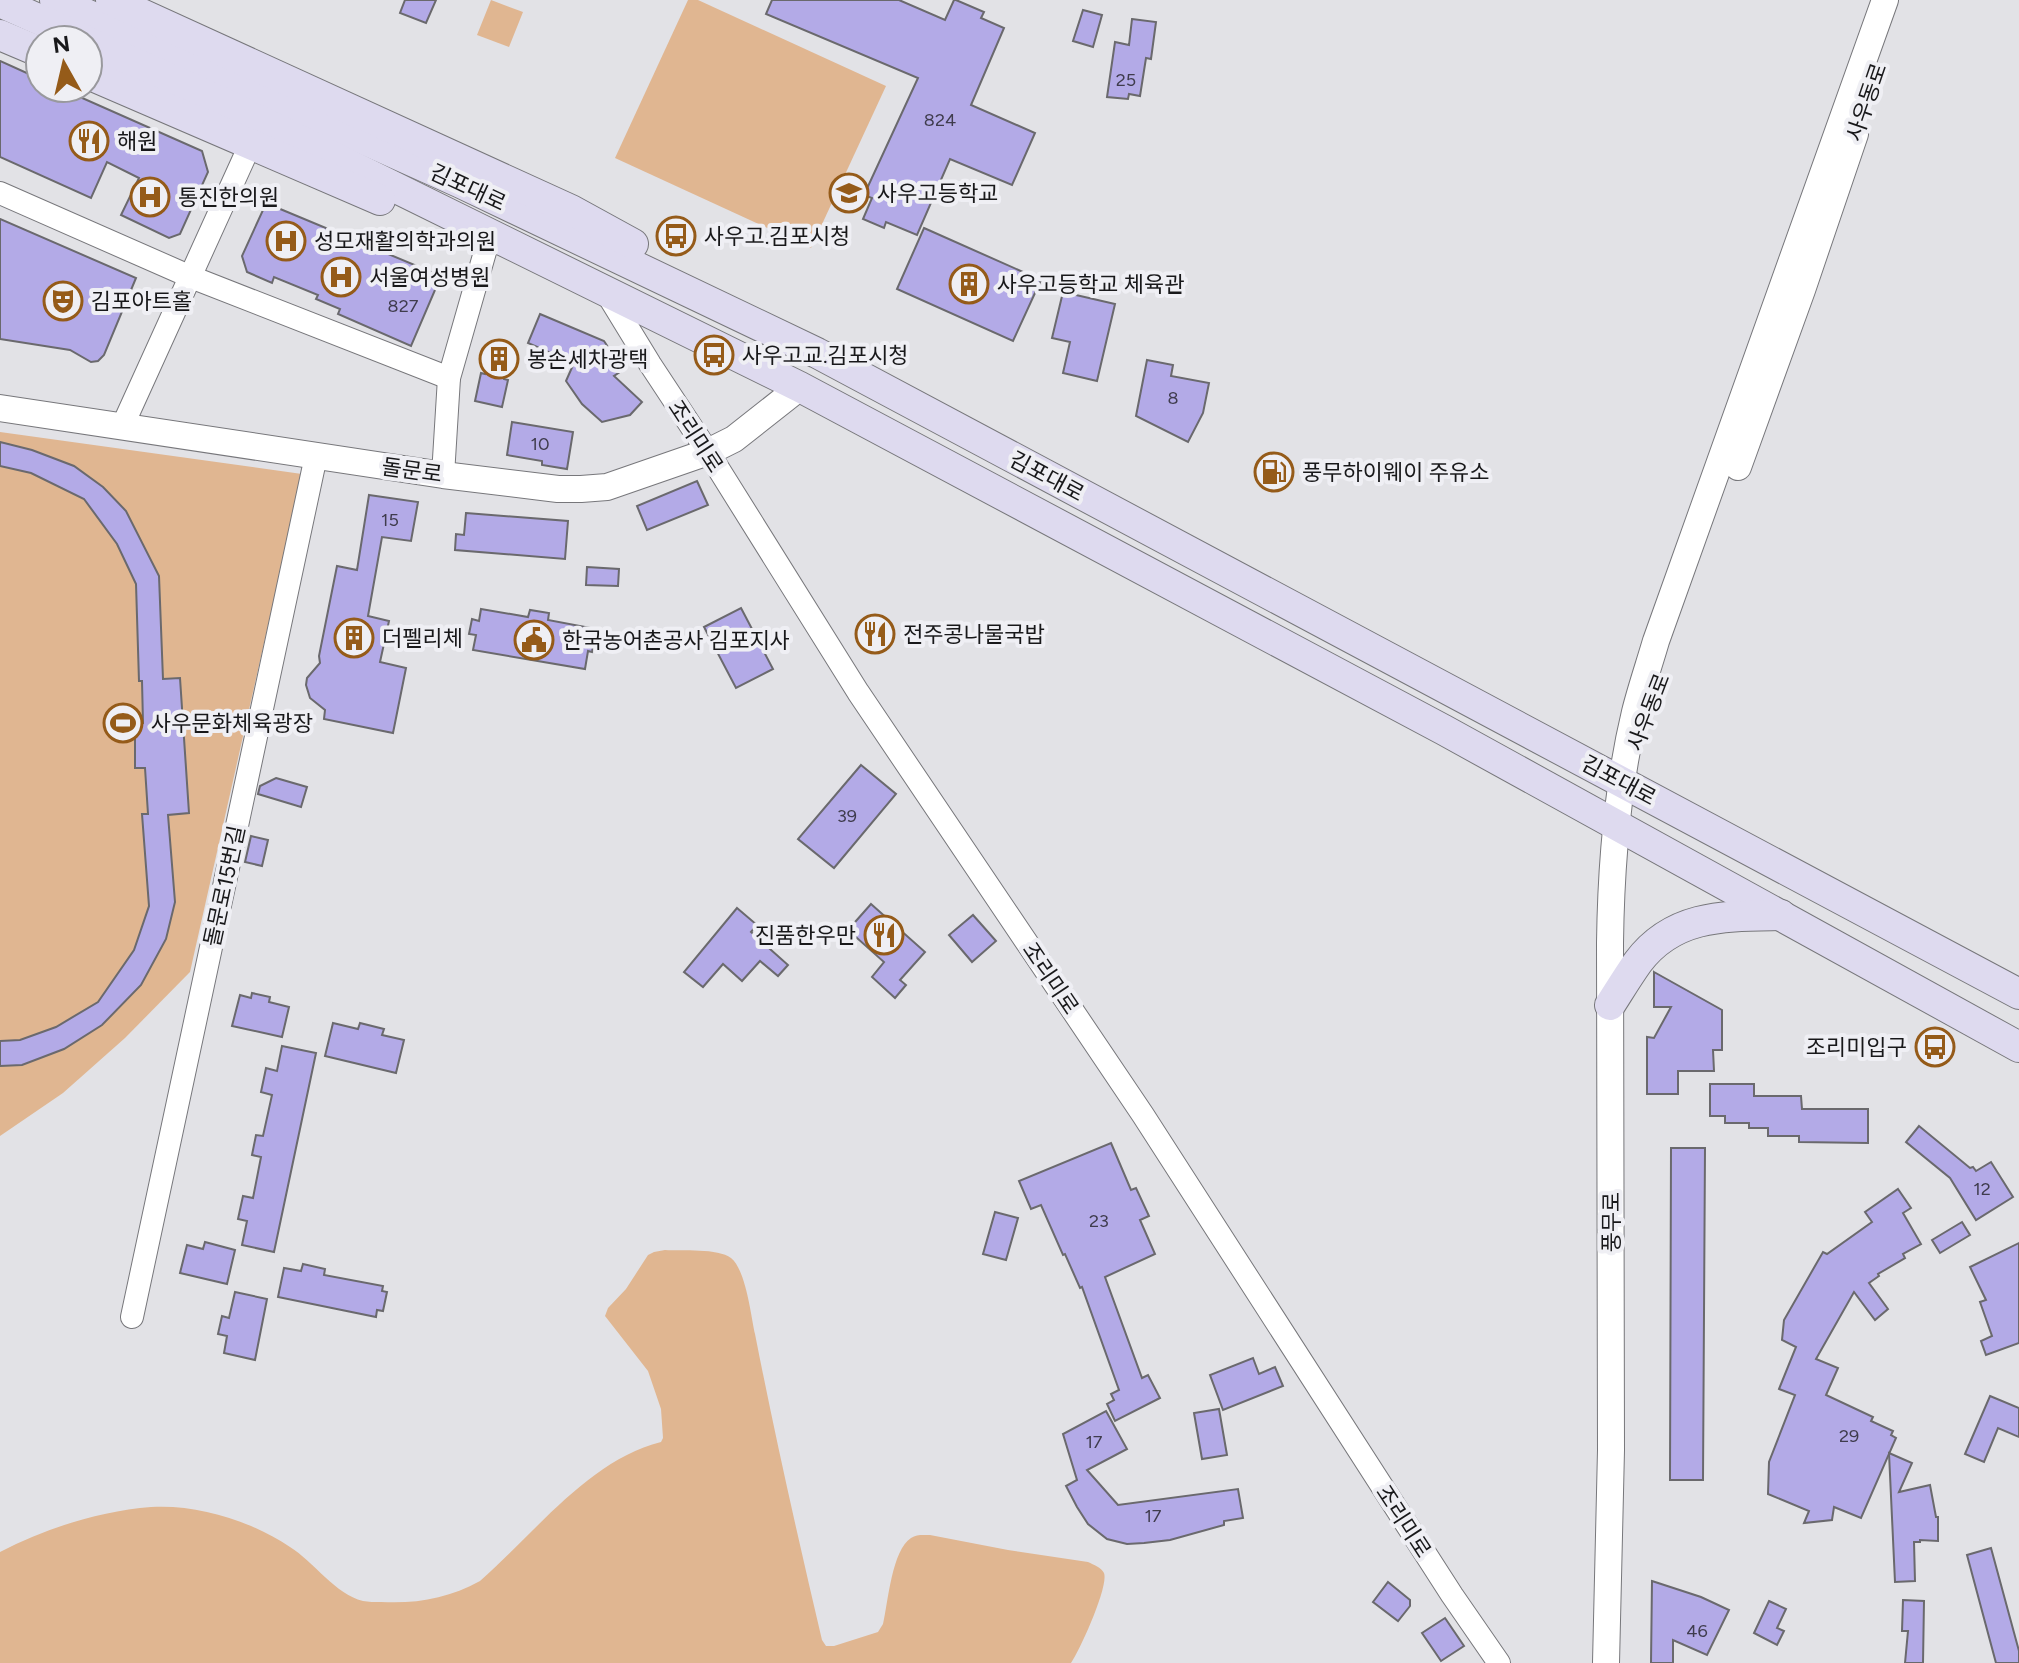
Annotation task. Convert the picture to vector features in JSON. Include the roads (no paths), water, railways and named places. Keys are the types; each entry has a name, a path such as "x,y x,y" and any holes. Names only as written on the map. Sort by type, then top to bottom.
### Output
{"main road":[{"name":"김포대로","path":"55,0 475,190 817,353 2019,994"},
{"path":"111,0 571,210 684,272 817,353"},
{"name":"김포대로","path":"0,2 49,24"},
{"path":"0,35 24,45"},
{"name":"김포대로","path":"104,49 224,103 800,387 1444,730 2019,1047"},
{"path":"104,81 487,245 597,286"},
{"path":"1610,1005 1638,961 1672,931 1694,922 1725,916 1781,915"}],"street":[{"name":"사우동로","path":"1622,782 1635,712 1656,641 1885,0"},
{"name":"사우동로","path":"1622,782 1787,332 1903,0"},
{"path":"122,427 250,145"},
{"path":"0,193 191,277 449,378"},
{"path":"443,475 449,378 487,245"},
{"name":"조리미로","path":"597,286 708,452 858,692 1143,1115 1499,1663"},
{"name":"돌문로","path":"0,408 443,475 581,489 607,487 708,452 757,423 800,387"},
{"name":"돌문로15번길","path":"132,1317 316,456"},
{"name":"풍무로","path":"1606,1663 1611,1450 1611,888 1622,782"}],"place":[{"name":"해원","path":"89,141"},
{"name":"사우고등학교","path":"849,193"},
{"name":"통진한의원","path":"150,197"},
{"name":"사우고.김포시청","path":"676,236"},
{"name":"성모재활의학과의원","path":"286,241"},
{"name":"서울여성병원","path":"341,277"},
{"name":"사우고등학교 체육관","path":"969,284"},
{"name":"김포아트홀","path":"63,301"},
{"name":"사우고교.김포시청","path":"714,355"},
{"name":"봉손세차광택","path":"499,359"},
{"name":"풍무하이웨이 주유소","path":"1274,472"},
{"name":"전주콩나물국밥","path":"875,634"},
{"name":"더펠리체","path":"354,638"},
{"name":"한국농어촌공사 김포지사","path":"534,640"},
{"name":"사우문화체육광장","path":"123,723"},
{"name":"진품한우만","path":"884,935"},
{"name":"조리미입구","path":"1935,1047"}]}
